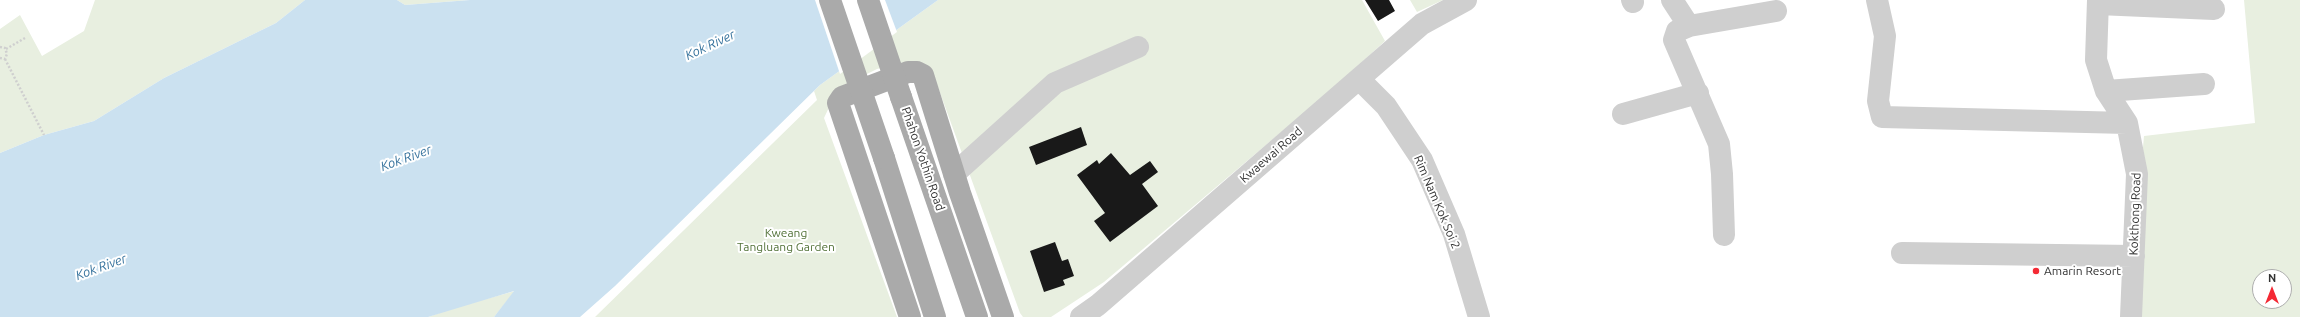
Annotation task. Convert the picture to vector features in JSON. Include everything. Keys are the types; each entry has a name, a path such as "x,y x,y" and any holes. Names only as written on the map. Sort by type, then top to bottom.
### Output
{"main road":[{"path":"830,0 884,158 934,317"},
{"name":"Phahon Yothin Road","path":"868,0 978,317"},
{"path":"910,317 839,110 838,103 842,97 908,72 917,72 923,75 954,174 1003,317"}],"street":[{"name":"Kwaewai Road","path":"1095,313 1422,24 1466,0"},
{"path":"1672,0 1689,26"},
{"path":"1877,0 1885,36 1878,101 1882,117 2127,123"},
{"path":"2098,2 2214,9"},
{"name":"Kokthong Road","path":"2098,2 2096,60 2106,91 2127,123 2138,174 2131,317"},
{"path":"1724,235 1722,174 1718,144 1698,93 1674,40 1677,31 1689,26 1776,11"},
{"path":"954,174 1055,82 1138,47"},
{"name":"Rim Nam Kok Soi 2","path":"1359,79 1386,106 1422,160 1454,234 1479,317"},
{"path":"2106,91 2204,84"},
{"path":"1623,114 1698,93"},
{"path":"1902,253 2134,256"}],"path":[{"path":"0,47 6,49 25,38"},
{"path":"5,59 8,54 6,49"},
{"path":"0,58 5,59"},
{"path":"5,59 44,135"}],"green space":[{"path":"95,0 305,0 276,23 164,78 94,121 44,135 0,153 0,29 20,15 42,56 84,31"},
{"path":"397,0 470,0 405,5"},
{"name":"Kweang Tangluang Garden","path":"938,0 1362,0 1385,41 1338,84 1104,282 1051,317 1023,317 1020,313 931,68 905,62 877,69 843,86 832,101 824,118 897,317 595,317 817,100 814,91 820,85"},
{"path":"1410,0 1443,0 1417,12"},
{"path":"2244,0 2300,0 2300,317 2128,317 2144,136 2255,123"},
{"path":"515,291 494,317 428,317 457,307"}],"water":[{"name":"Kok River","path":"305,0 397,0 405,5 470,0 938,0 820,85 615,286 580,317 494,317 514,291 428,317 0,317 0,153 44,135 94,121 164,78 276,23"}],"pier":[{"path":"815,0 885,0 897,32 840,74"}],"building":[{"path":"1365,0 1389,0 1395,11 1378,21"},
{"path":"1081,127 1087,145 1036,165 1029,147"},
{"path":"1111,153 1130,175 1150,161 1158,172 1142,184 1158,206 1110,242 1094,221 1105,213 1077,175 1097,160 1099,164"},
{"path":"1055,242 1062,261 1068,259 1074,276 1063,280 1065,285 1044,292 1030,251"}],"place":[{"name":"Amarin Resort","path":"2036,271"}]}
